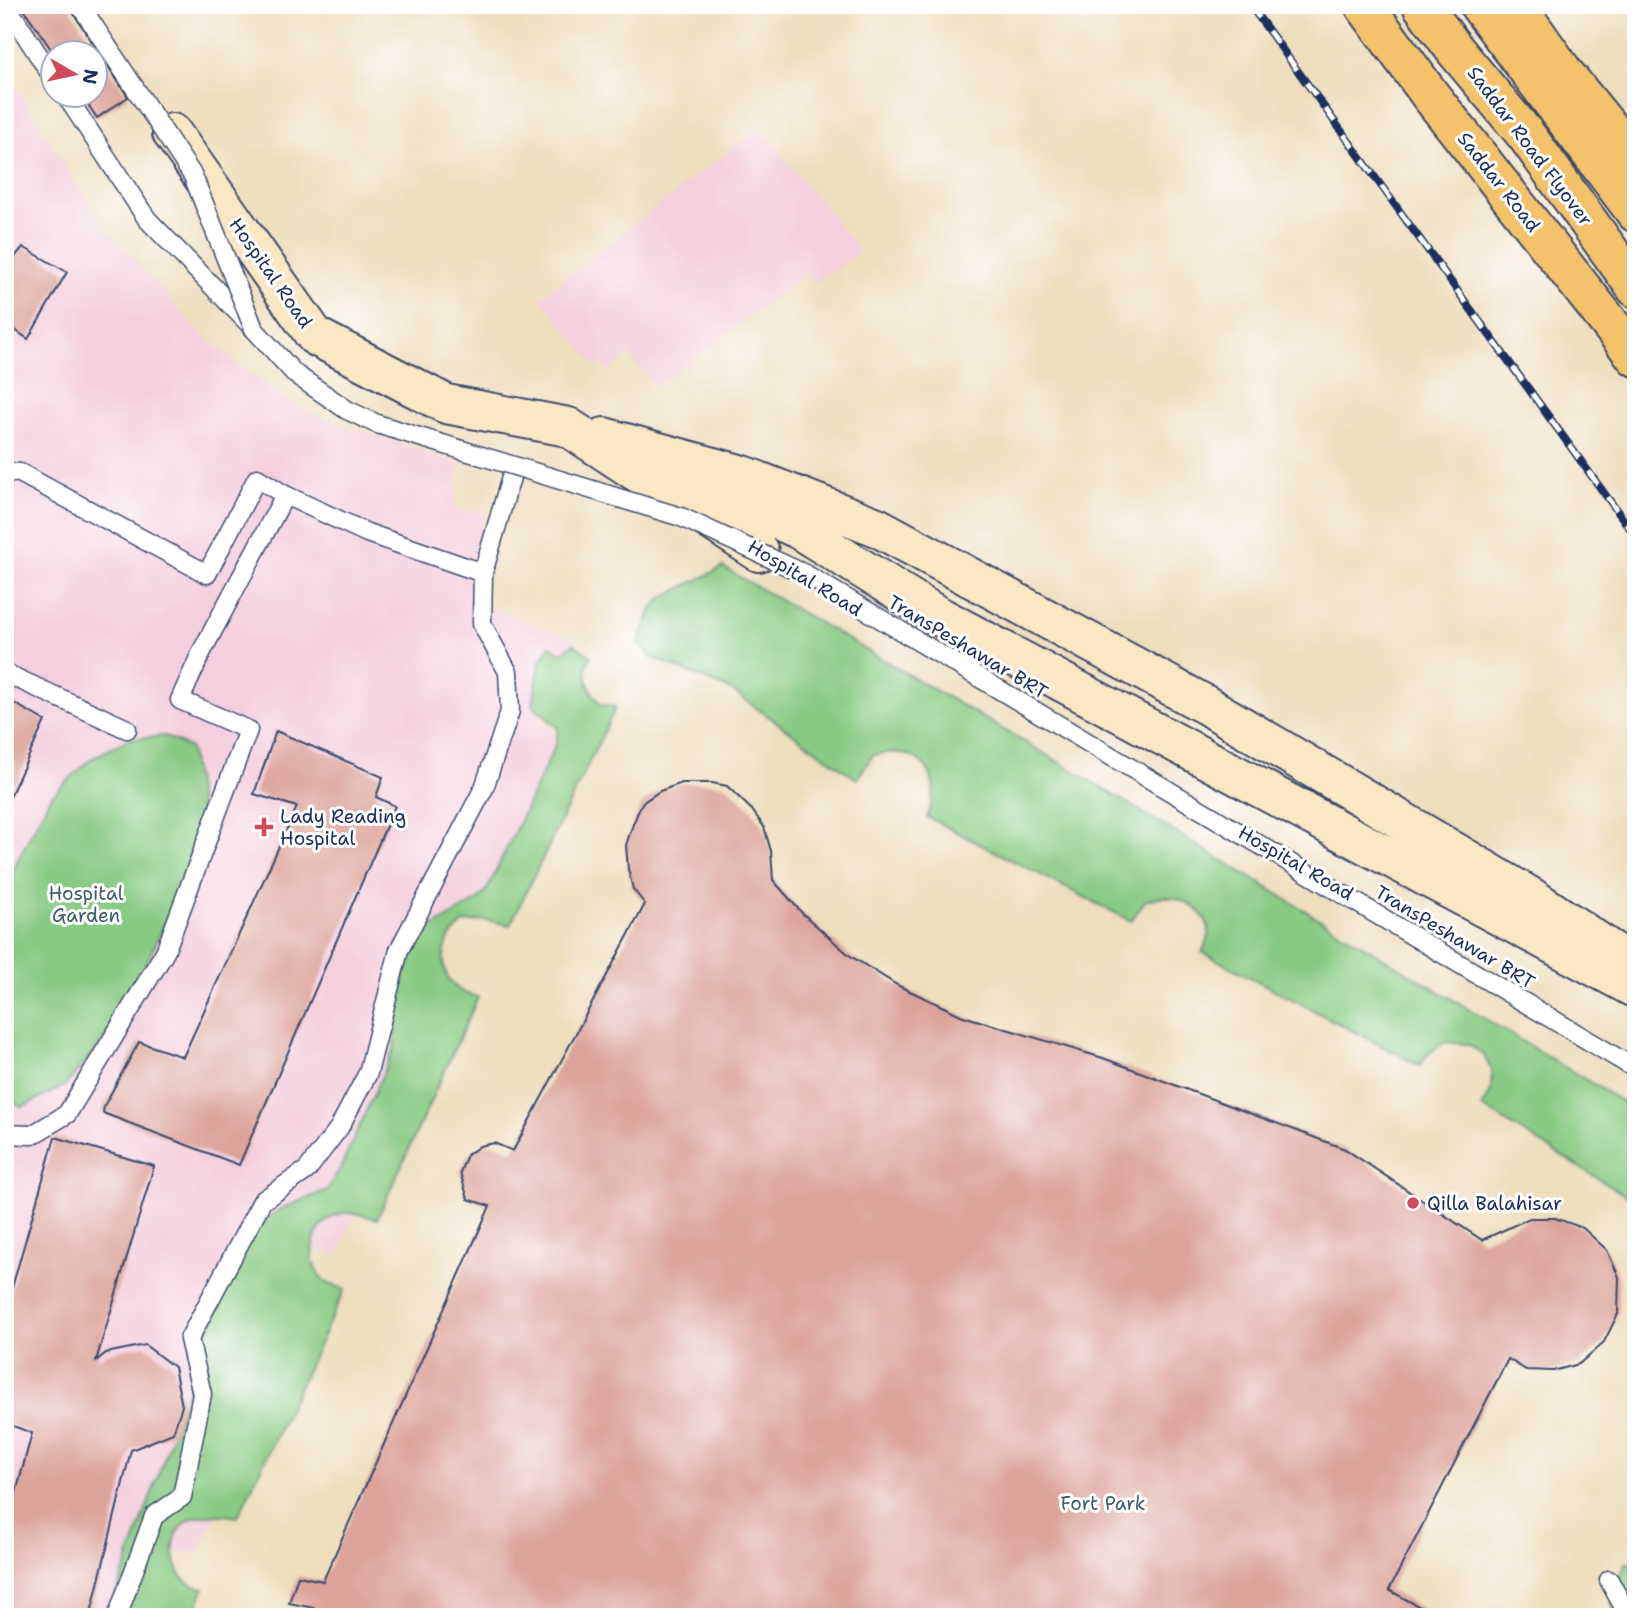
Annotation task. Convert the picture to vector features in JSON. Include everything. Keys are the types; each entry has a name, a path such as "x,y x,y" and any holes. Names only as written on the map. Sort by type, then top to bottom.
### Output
{"main road":[{"name":"Saddar Road","path":"1364,5 1430,95 1636,357"},
{"name":"Saddar Road Flyover","path":"1422,5 1455,50 1526,135 1636,288"},
{"path":"1479,5 1636,213"},
{"path":"1516,5 1564,73 1636,161"}],"street":[{"name":"Hospital Road","path":"79,5 218,197 314,336 446,404 568,427 765,556 1636,1060"},
{"path":"568,427 798,530 935,614 1636,989"},
{"path":"568,427 743,475 877,527 1206,705 1531,897 1636,967"}],"lane":[{"path":"6,5 38,54"},
{"name":"TransPeshawar BRT","path":"79,5 193,176 254,329"},
{"name":"TransPeshawar BRT","path":"74,108 147,219 295,374 347,410 408,434 681,517 807,575 1636,1069"},
{"path":"117,1617 154,1516 182,1497 202,1394 189,1339 262,1202 307,1170 339,1128 351,1106 368,1073 399,950 484,788 510,711 508,672 482,624 483,573 514,467"},
{"path":"5,472 20,473 207,574 257,478 285,495 366,533 483,573"},
{"path":"5,1134 32,1135 66,1114 165,952 248,730 180,700 202,651 285,495"},
{"path":"5,673 127,729"},
{"path":"1609,1580 1629,1617"}],"shaded area":[{"name":"Lady Reading Hospital","path":"5,70 103,225 193,326 281,397 316,415 459,463 454,509 484,513 473,601 578,641 574,668 544,699 541,718 550,731 567,743 478,912 433,937 444,1015 337,1255 314,1249 292,1254 306,1329 199,1553 175,1552 149,1557 143,1617 5,1617"},
{"path":"759,127 860,251 815,283 807,273 657,387 628,354 607,372 603,363 596,366 540,298"}],"green space":[{"path":"723,567 1059,762 1636,1110 1636,1202 1482,1107 1491,1091 1492,1072 1484,1055 1468,1044 1445,1042 1428,1054 1420,1066 1202,952 1209,928 1202,914 1182,900 1159,897 1145,901 1131,921 927,817 933,786 924,765 915,758 904,754 873,755 857,779 731,690 651,657 638,643 653,607 663,597"},
{"path":"574,644 591,656 587,675 596,699 600,704 616,707 510,925 486,920 463,923 449,939 444,961 448,978 460,990 478,997 377,1219 353,1213 339,1214 322,1226 317,1234 312,1254 318,1273 332,1285 345,1289 238,1517 201,1516 189,1520 177,1533 174,1550 178,1569 188,1583 204,1588 194,1617 108,1617 225,1287 254,1230 278,1210 327,1190 341,1167 394,1049 398,1002 411,951 424,932 478,900 488,888 556,744 558,728 533,705 540,661 550,646 561,653"},
{"name":"Hospital Garden","path":"165,736 190,748 201,814 180,893 117,1024 65,1086 22,1107 5,1097 5,885 50,797 91,759 128,739"},
{"path":"1625,1563 1636,1563 1636,1617 1614,1617 1612,1604"}],"building":[{"path":"21,5 68,5 90,38 43,38"},
{"path":"108,66 128,97 97,118 90,108 108,108"},
{"path":"23,247 67,272 28,339 8,325 5,329 5,253 14,258"},
{"path":"5,698 45,721 5,807"},
{"path":"276,731 383,777 376,797 395,806 239,1165 103,1113 104,1106 139,1042 183,1057 297,807 254,794"},
{"path":"682,783 727,786 752,810 764,827 771,851 773,880 802,913 849,955 897,985 963,1016 1103,1058 1345,1149 1482,1240 1530,1218 1555,1218 1583,1228 1607,1250 1619,1277 1618,1314 1604,1342 1579,1364 1553,1371 1526,1370 1508,1359 1389,1590 1438,1617 311,1617 314,1608 289,1603 298,1576 323,1581 490,1206 468,1199 460,1172 467,1155 480,1146 494,1143 513,1151 645,904 633,889 626,845 642,803 660,791"},
{"path":"55,1137 154,1166 96,1361 106,1353 145,1345 174,1367 182,1406 173,1433 131,1450 90,1617 5,1617 5,1534 32,1433 5,1423 5,1312"}],"railway":[{"path":"1250,5 1636,537"}],"place":[{"name":"Lady Reading Hospital","path":"264,827"},
{"name":"Qilla Balahisar","path":"1413,1203"}],"park label":[{"name":"Fort Park","path":"1103,1503"}]}
